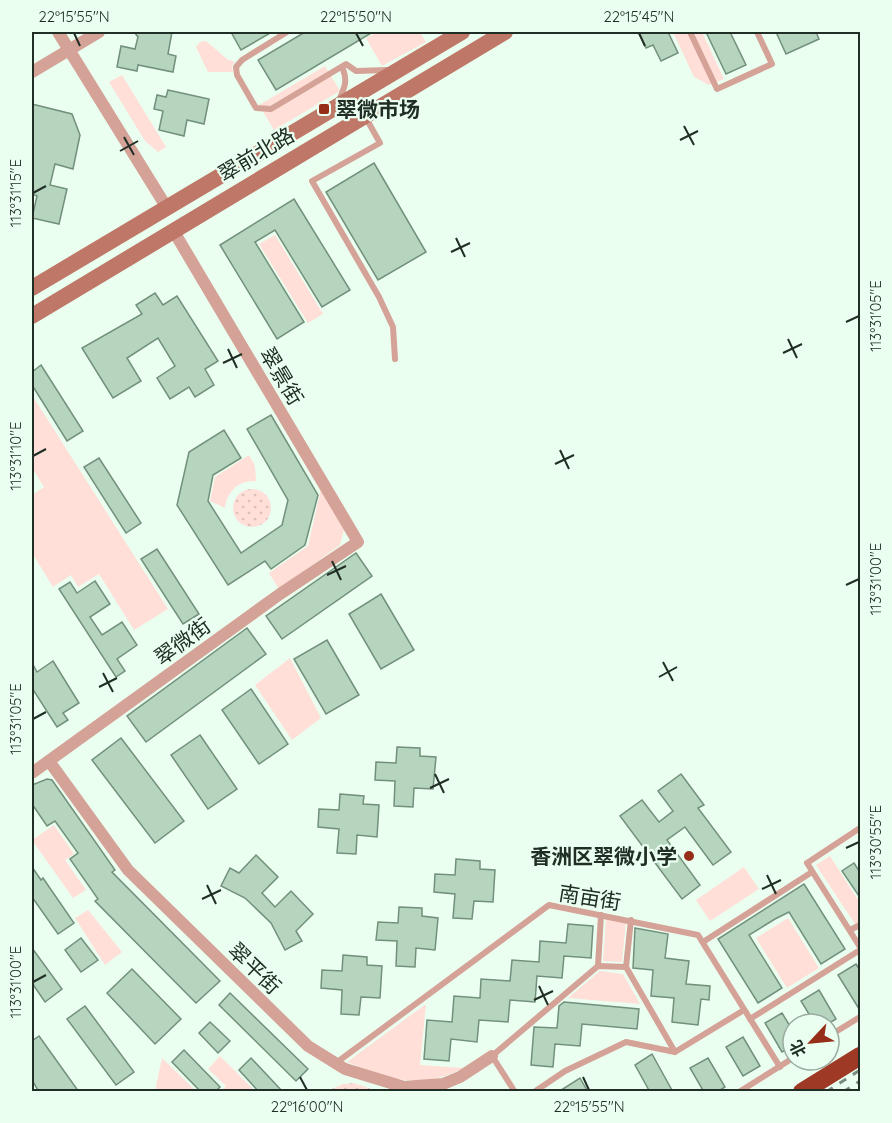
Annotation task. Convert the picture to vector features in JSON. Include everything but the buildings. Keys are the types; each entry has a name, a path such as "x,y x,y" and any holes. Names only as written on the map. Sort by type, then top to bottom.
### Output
{"highway":[{"path":"802,1092 861,1056"}],"main road":[{"name":"翠前北路","path":"32,288 462,32"},
{"name":"翠前北路","path":"32,316 364,115 477,39 503,32"}],"street":[{"path":"58,32 167,208"},
{"path":"32,72 99,32"},
{"name":"翠景街","path":"173,230 358,542"},
{"name":"翠微街","path":"32,773 280,594 358,542"},
{"name":"翠平街","path":"50,761 128,870 308,1046 335,1063 387,1084 426,1086 443,1084 460,1077 492,1056"}],"lane":[{"path":"288,32 242,60 236,67 237,75 256,108 271,109 344,66 368,71 405,66"},
{"path":"690,32 717,89 772,64 757,32"},
{"path":"335,108 346,87 344,66"},
{"path":"364,115 380,142 312,181 379,297 393,327 395,359"},
{"path":"750,1019 861,949 807,863 861,828"},
{"path":"740,1092 780,1067 703,942 812,872"},
{"name":"南亩街","path":"335,1063 549,905 698,935 703,942"},
{"path":"598,966 601,915"},
{"path":"631,920 626,967 675,1052"},
{"path":"850,930 861,925"},
{"path":"515,1092 492,1056 598,966 626,967"},
{"path":"534,1092 565,1071 626,1042 675,1052 744,1010"},
{"path":"841,1029 861,1017"}],"shaded area":[{"path":"378,32 420,32 426,42 382,66 366,38"},
{"path":"673,32 702,32 724,79 709,85 694,77"},
{"path":"206,41 227,59 235,62 232,66 233,72 208,72 196,47 200,42"},
{"path":"325,66 340,91 274,130 259,105"},
{"path":"122,75 166,147 158,152 145,141 109,82"},
{"path":"275,235 323,314 308,323 259,244"},
{"path":"32,395 168,609 134,630 99,574 78,587 71,575 53,587 32,553 32,495 44,487 32,468"},
{"path":"249,455 255,466 256,481 250,481 234,488 225,508 210,501 215,477"},
{"path":"252,489 266,494 271,508 266,522 252,527 238,522 233,508 238,494"},
{"path":"321,489 344,530 340,545 279,589 269,573 308,546"},
{"path":"290,658 321,718 292,740 255,685"},
{"path":"54,825 74,854 65,860 86,890 73,898 32,840"},
{"path":"830,856 860,903 860,922 855,924 816,865"},
{"path":"744,867 759,889 710,921 696,900"},
{"path":"88,910 122,952 105,965 75,918"},
{"path":"788,918 819,968 787,988 756,938"},
{"path":"606,919 626,922 622,962 603,961"},
{"path":"600,971 623,974 640,1004 568,998"},
{"path":"426,1004 420,1065 464,1068 448,1075 419,1081 391,1078 347,1062"},
{"path":"220,1056 255,1091 221,1091 226,1086 208,1069"},
{"path":"162,1058 196,1091 155,1091"},
{"path":"354,1083 377,1091 327,1091 343,1084"}],"railway":[{"path":"826,1092 860,1070"},
{"path":"843,1092 860,1081"}],"place":[{"name":"翠微市场","path":"324,109"},
{"name":"香洲区翠微小学","path":"689,856"}]}
